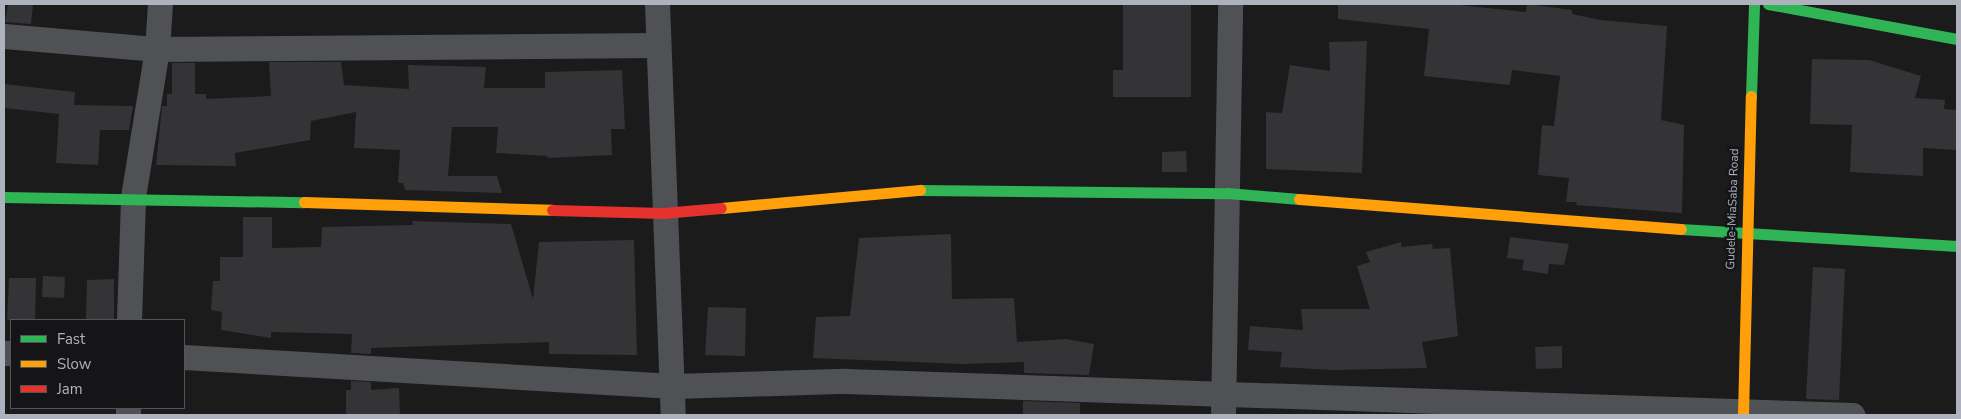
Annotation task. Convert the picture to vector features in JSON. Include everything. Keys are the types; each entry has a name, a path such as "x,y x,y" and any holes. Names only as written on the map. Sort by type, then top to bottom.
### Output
{"street":[{"path":"129,319 133,196 156,49 160,4"},
{"path":"657,4 657,45 673,415"},
{"path":"1223,403 1230,4"},
{"name":"Gudele-MiaSaba Road","path":"1743,414 1746,234 1754,4"},
{"path":"1768,4 1957,39"},
{"path":"4,36 156,49 657,45"},
{"path":"4,198 133,196 664,213 941,188 1227,193 1746,234 1957,246"},
{"path":"185,357 673,386 846,381 1223,403 1852,415"}],"building":[{"path":"8,4 33,4 31,24 5,22"},
{"path":"1123,4 1191,4 1191,97 1113,97 1113,70 1123,70"},
{"path":"1338,4 1450,4 1526,12 1527,4 1572,10 1572,14 1600,20 1667,26 1661,120 1684,125 1682,213 1576,205 1577,202 1566,202 1569,178 1538,175 1542,125 1554,126 1560,76 1512,70 1510,85 1424,76 1429,29 1338,19"},
{"path":"1367,41 1362,173 1266,169 1266,112 1282,113 1290,65 1330,71 1329,42"},
{"path":"1812,59 1869,60 1921,76 1915,98 1945,100 1944,109 1957,110 1957,150 1923,148 1923,176 1850,172 1852,125 1810,124"},
{"path":"269,62 341,62 344,85 409,89 408,65 486,67 484,88 545,88 545,72 622,70 625,129 611,129 612,155 547,158 548,156 496,153 498,127 452,127 448,176 497,176 502,193 405,190 403,183 398,183 400,150 354,148 356,112 311,121 310,140 235,153 236,166 156,165 162,106 167,106 167,94 172,94 172,63 195,63 195,94 206,94 206,99 271,96"},
{"path":"4,84 75,92 74,105 133,106 129,130 100,130 98,165 56,163 59,114 4,108"},
{"path":"1186,151 1187,172 1162,172 1162,152"},
{"path":"243,217 272,217 272,248 321,247 322,227 413,225 412,221 511,224 533,299 539,242 634,240 637,355 549,354 549,342 371,348 371,354 351,353 352,334 271,332 271,338 221,330 222,312 211,310 213,281 220,281 220,257 243,257"},
{"path":"951,234 952,299 1014,298 1017,342 1066,339 1094,344 1089,375 1024,373 1024,362 962,364 813,358 816,317 850,316 859,238"},
{"path":"1510,237 1569,244 1564,265 1549,264 1548,274 1522,270 1524,260 1507,258"},
{"path":"1401,242 1401,247 1432,244 1433,249 1450,248 1458,336 1422,342 1427,368 1334,370 1280,367 1282,352 1248,350 1250,326 1303,330 1301,309 1370,309 1357,266 1370,262 1366,252"},
{"path":"1813,267 1845,269 1839,400 1806,399"},
{"path":"43,276 65,277 64,298 42,297"},
{"path":"9,278 36,278 35,319 7,320"},
{"path":"114,279 114,319 86,319 87,280"},
{"path":"708,307 746,308 745,356 705,355"},
{"path":"1562,346 1562,368 1536,369 1535,347"},
{"path":"351,381 371,382 371,390 399,388 400,415 346,415 346,390 351,390"},
{"path":"1023,401 1080,403 1080,415 1023,415"}],"traffic: fast":[{"path":"1751,96 1754,4"},
{"path":"1768,4 1957,39"},
{"path":"920,190 1227,193 1299,199"},
{"path":"4,197 304,202"},
{"path":"1681,229 1957,246"}],"traffic: slow":[{"path":"1743,415 1751,96"},
{"path":"721,208 920,190"},
{"path":"1299,199 1681,229"},
{"path":"304,202 552,210"}],"traffic: jam":[{"path":"552,210 663,213 721,208"}]}
